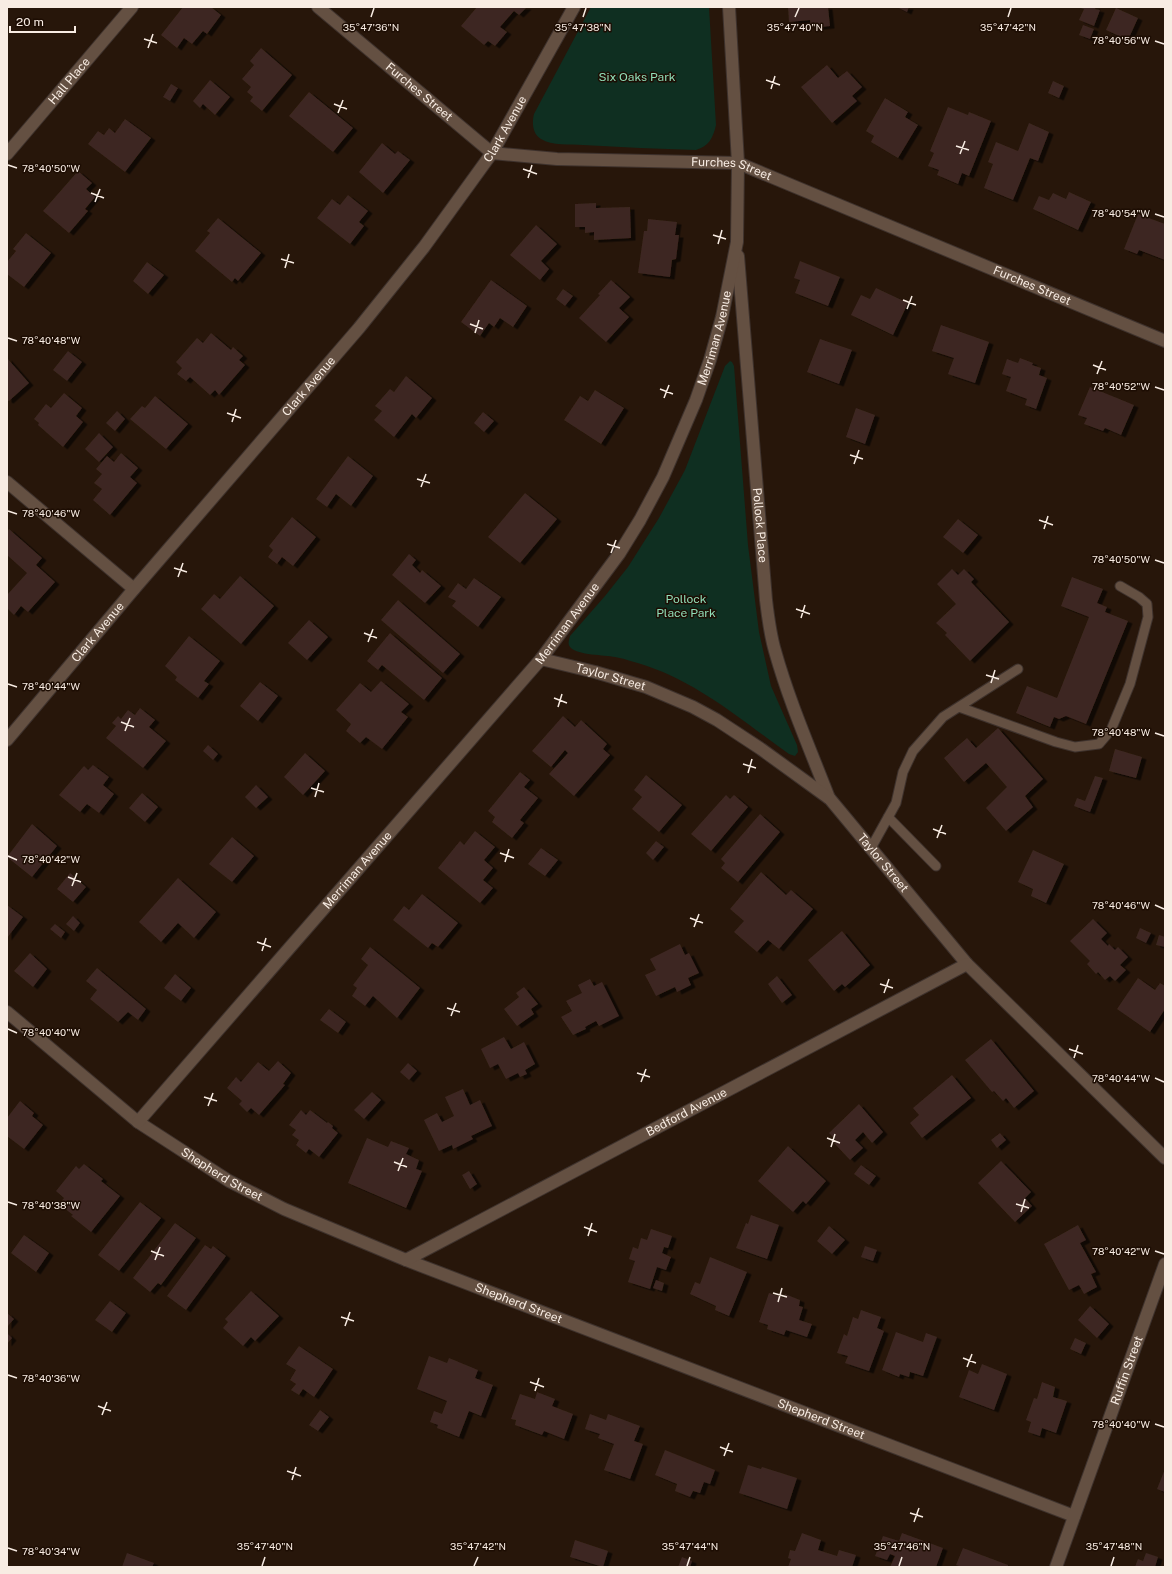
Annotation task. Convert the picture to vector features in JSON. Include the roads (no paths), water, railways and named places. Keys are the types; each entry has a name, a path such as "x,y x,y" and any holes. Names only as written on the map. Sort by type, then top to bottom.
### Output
{"street":[{"name":"Hall Place","path":"7,154 132,7"},
{"name":"Furches Street","path":"318,7 492,153 557,159 738,163 1165,341"},
{"name":"Clark Avenue","path":"7,740 134,589 359,328 424,247 492,153 574,7"},
{"name":"Merriman Avenue","path":"138,1122 541,659 619,554 640,520 663,477 696,400 710,360 722,317 737,242 738,163 729,7"},
{"name":"Pollock Place","path":"737,242 766,600 770,626 775,651 830,799"},
{"path":"7,482 134,589"},
{"name":"Taylor Street","path":"541,659 595,672 646,687 693,707 717,720 761,749 830,799 967,964 1165,1158"},
{"name":"Bedford Avenue","path":"406,1260 967,964"},
{"name":"Shepherd Street","path":"7,1012 138,1122 199,1162 236,1184 284,1209 406,1260 1074,1516"},
{"name":"Ruffin Street","path":"1056,1567 1165,1264"}],"lane":[{"path":"959,707 1056,742 1075,747 1099,744 1111,730 1130,684 1148,617 1147,604 1139,597 1120,586"},
{"path":"871,848 896,803 903,772 913,751 943,717 1018,669"},
{"path":"888,817 936,866"}],"park label":[{"name":"Six Oaks Park","path":"637,77"},
{"name":"Pollock Place Park","path":"686,606"}]}
